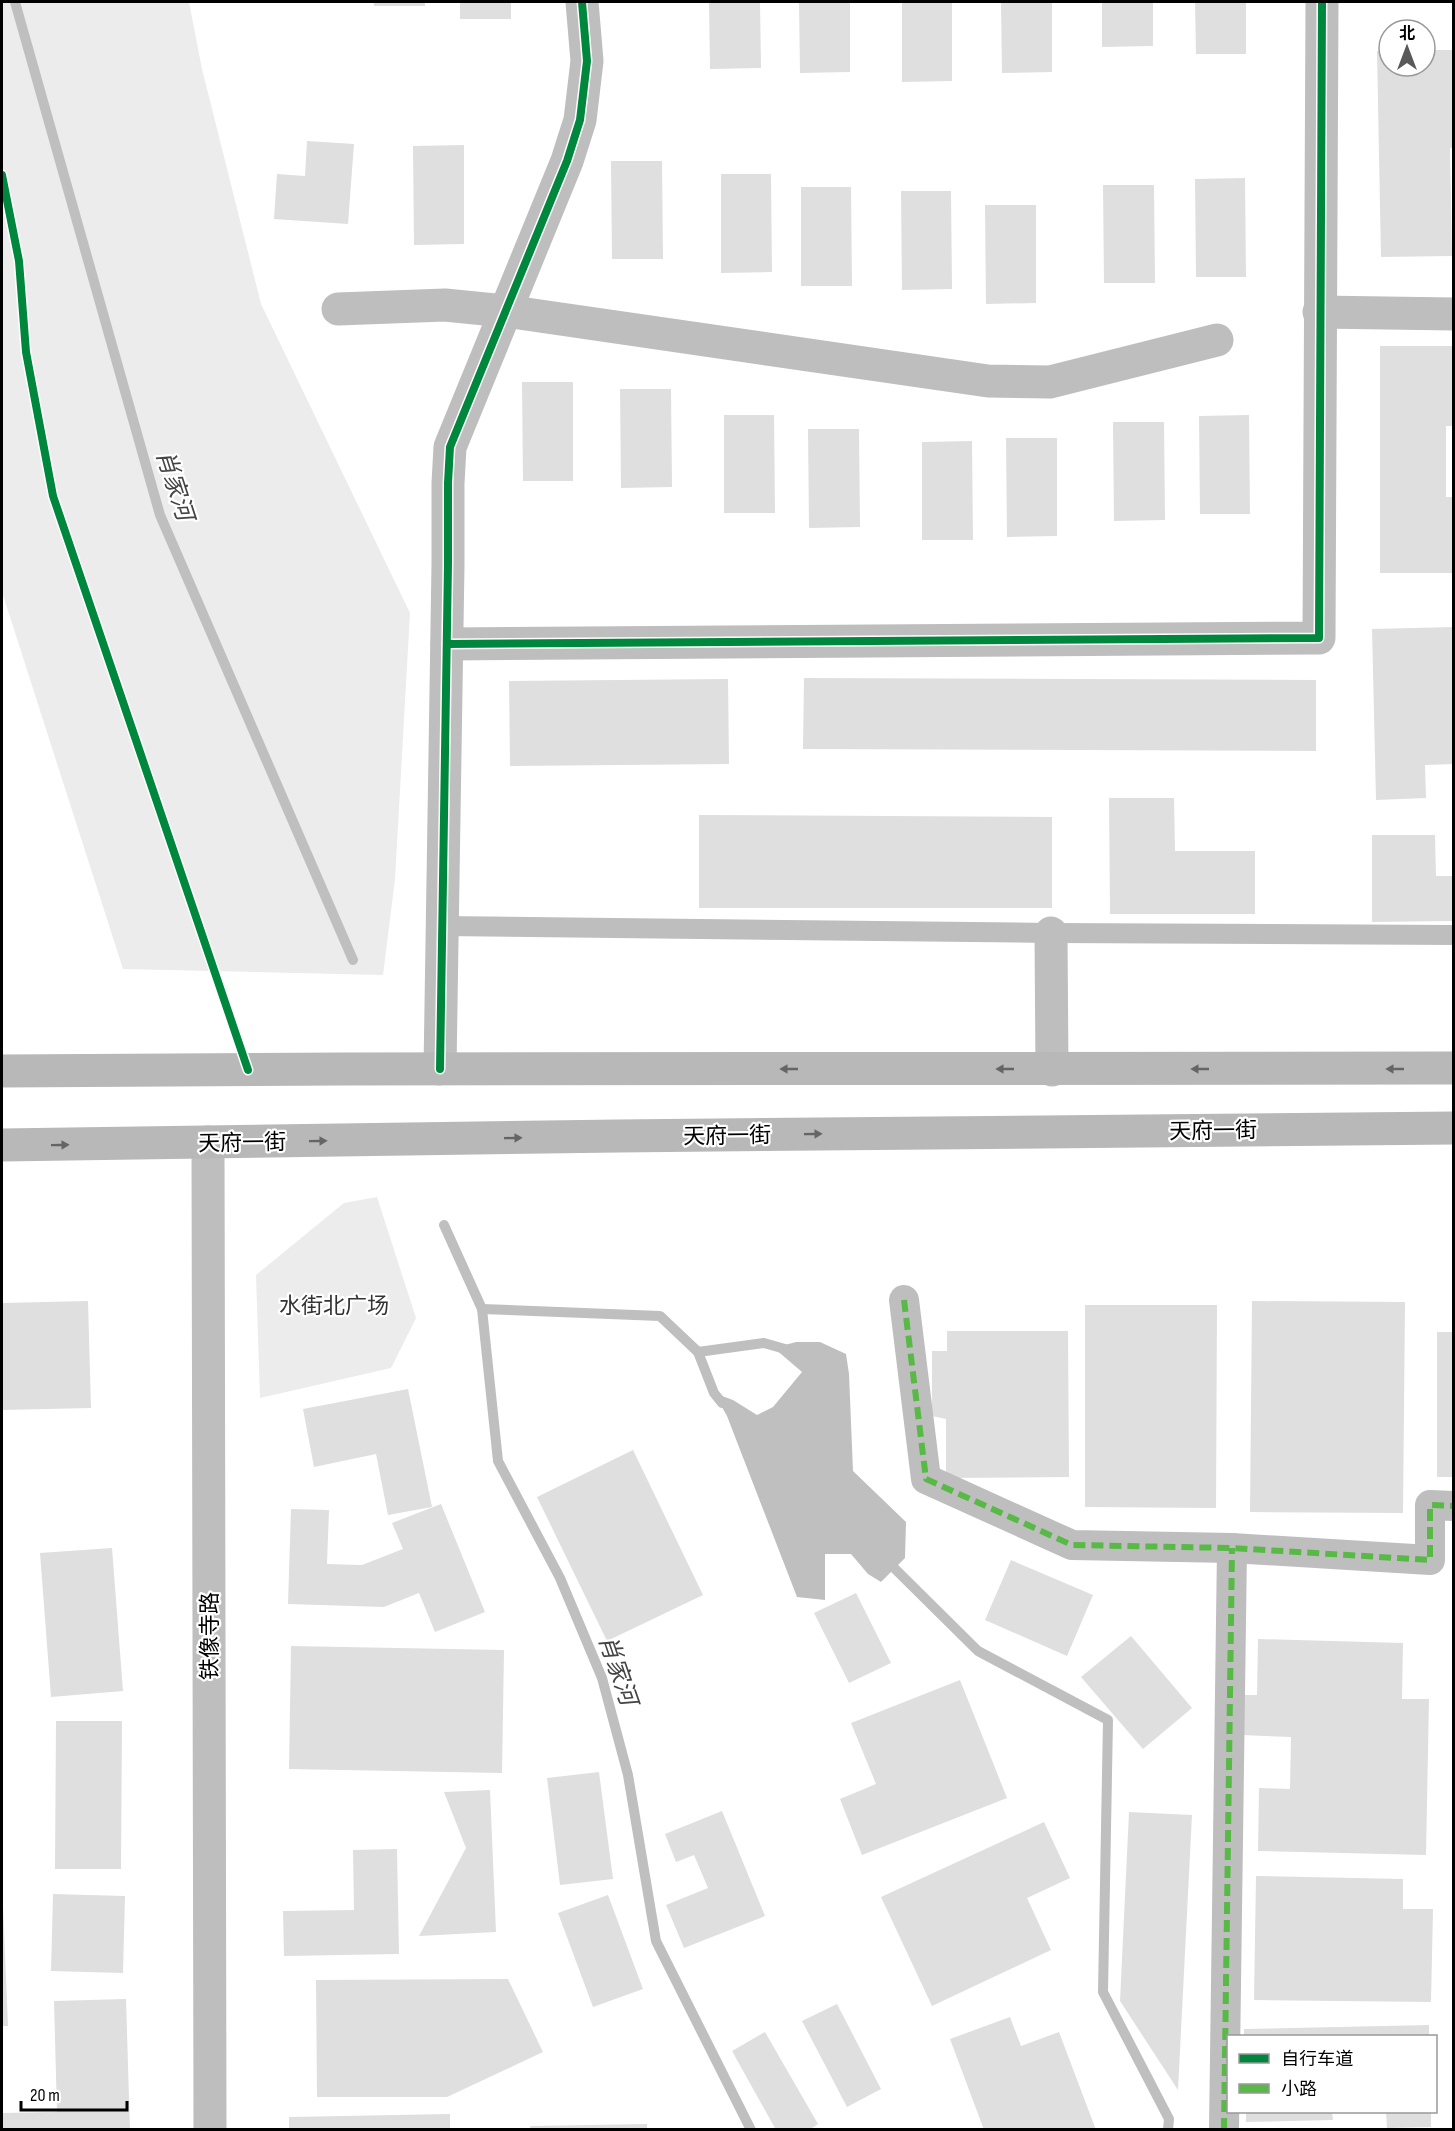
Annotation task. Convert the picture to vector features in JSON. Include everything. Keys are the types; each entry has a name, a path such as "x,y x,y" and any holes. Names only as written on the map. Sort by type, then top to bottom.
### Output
{"main road":[{"path":"2,1071 1454,1068"},
{"name":"天府一街","path":"2,1146 1454,1128"}],"street":[{"path":"440,1069 450,447 567,161 580,120 587,61 582,2"},
{"path":"447,644 1318,638 1322,2"},
{"path":"338,309 445,305 505,311 988,381 1050,382 1217,340"},
{"path":"1319,312 1454,314"},
{"path":"1051,933 1052,1070"},
{"name":"铁像寺路","path":"208,1142 210,2130"},
{"path":"904,1300 926,1479 1072,1545 1232,1548 1430,1560 1430,1505 1454,1506"},
{"path":"1224,2130 1232,1548"}],"lane":[{"path":"442,926 1454,935"}],"green space":[{"path":"2,2 189,2 202,69 261,304 410,613 395,879 383,975 123,969 2,592"},
{"name":"水街北广场","path":"377,1197 416,1318 391,1368 260,1398 256,1275 344,1203"}],"shaded area":[{"path":"796,1342 820,1342 846,1354 849,1374 853,1471 906,1522 905,1558 881,1582 868,1574 851,1554 825,1554 825,1600 797,1597 727,1416 714,1393 733,1400 757,1415 773,1407 802,1372 774,1348"}],"building":[{"path":"374,2 425,2 425,6 374,6"},
{"path":"460,2 511,2 511,19 460,19"},
{"path":"709,2 760,2 761,68 710,69"},
{"path":"799,2 850,2 850,72 800,73"},
{"path":"902,2 952,2 952,81 902,82"},
{"path":"1001,2 1052,2 1052,72 1002,73"},
{"path":"1102,2 1153,2 1153,46 1102,47"},
{"path":"1195,2 1246,2 1246,54 1196,54"},
{"path":"1437,50 1454,50 1454,148 1450,148 1452,256 1381,257 1378,78 1437,78"},
{"path":"307,141 354,144 348,224 274,219 277,174 305,176"},
{"path":"464,145 464,244 414,245 413,146"},
{"path":"611,161 662,161 663,259 612,259"},
{"path":"721,174 771,174 772,272 721,273"},
{"path":"1245,178 1246,277 1196,277 1195,179"},
{"path":"1103,185 1154,185 1155,283 1104,283"},
{"path":"801,187 851,187 852,286 801,286"},
{"path":"901,191 951,191 952,289 902,290"},
{"path":"985,205 1036,205 1036,303 986,304"},
{"path":"1380,346 1454,346 1454,426 1446,426 1446,497 1454,497 1454,573 1380,573"},
{"path":"522,382 573,382 573,481 523,481"},
{"path":"620,389 671,389 672,487 621,488"},
{"path":"724,415 774,415 775,513 724,513"},
{"path":"1249,415 1250,514 1200,514 1199,416"},
{"path":"1113,422 1164,422 1165,520 1114,521"},
{"path":"808,429 859,429 860,527 809,528"},
{"path":"1006,438 1057,438 1057,536 1007,537"},
{"path":"972,441 973,540 922,540 922,442"},
{"path":"1454,627 1454,764 1425,765 1426,798 1376,800 1372,629"},
{"path":"804,678 1316,680 1316,751 803,749"},
{"path":"728,679 729,764 510,766 509,681"},
{"path":"1109,798 1174,798 1175,851 1255,851 1255,914 1110,914"},
{"path":"699,815 1052,817 1052,908 699,908"},
{"path":"1372,835 1435,835 1436,876 1454,876 1454,921 1372,922"},
{"path":"88,1301 91,1408 2,1410 2,1303"},
{"path":"1252,1301 1405,1302 1403,1513 1250,1512"},
{"path":"1085,1305 1217,1305 1216,1508 1085,1507"},
{"path":"947,1331 1068,1331 1069,1477 946,1478 946,1419 932,1416 932,1351 947,1351"},
{"path":"1437,1332 1454,1332 1454,1477 1437,1477"},
{"path":"408,1389 432,1507 388,1515 376,1454 314,1467 303,1409"},
{"path":"633,1450 703,1595 607,1641 537,1497"},
{"path":"441,1504 485,1612 435,1632 419,1593 384,1607 288,1604 291,1509 329,1510 327,1564 362,1565 403,1549 392,1523"},
{"path":"112,1548 123,1691 51,1697 40,1553"},
{"path":"1011,1560 1093,1595 1067,1656 985,1620"},
{"path":"856,1593 891,1663 849,1683 814,1613"},
{"path":"1131,1636 1192,1708 1143,1749 1081,1677"},
{"path":"1258,1639 1403,1643 1402,1699 1429,1699 1426,1855 1258,1851 1259,1788 1290,1789 1291,1737 1241,1735 1242,1695 1257,1695"},
{"path":"291,1646 504,1650 502,1773 289,1769"},
{"path":"960,1680 1007,1798 862,1855 840,1799 876,1784 851,1723"},
{"path":"56,1721 122,1721 121,1869 55,1869"},
{"path":"599,1772 613,1879 560,1885 547,1778"},
{"path":"490,1790 496,1932 419,1936 466,1848 444,1792"},
{"path":"722,1811 765,1916 684,1948 666,1905 708,1888 694,1855 676,1862 665,1834"},
{"path":"1129,1812 1192,1815 1178,2090 1120,2001"},
{"path":"1044,1822 1070,1878 1027,1898 1051,1950 932,2006 881,1897"},
{"path":"397,1849 399,1954 284,1956 283,1911 354,1910 353,1850"},
{"path":"1256,1876 1403,1879 1403,1909 1433,1909 1431,2002 1254,2000"},
{"path":"53,1894 125,1896 123,1973 51,1971"},
{"path":"608,1895 643,1989 593,2007 558,1913"},
{"path":"3,1906 8,2026 2,2026"},
{"path":"508,1979 543,2052 447,2097 317,2097 316,1980"},
{"path":"126,1999 130,2130 2,2130 2,2113 57,2112 54,2001"},
{"path":"837,2004 881,2089 847,2107 802,2021"},
{"path":"1010,2017 1021,2046 1059,2032 1096,2130 984,2130 950,2039"},
{"path":"1429,2025 1429,2035 1244,2035 1244,2029"},
{"path":"765,2032 818,2124 809,2130 776,2130 732,2051"},
{"path":"1246,2113 1332,2113 1333,2120 1246,2122"},
{"path":"1386,2113 1431,2113 1431,2127 1387,2128"},
{"path":"450,2114 450,2130 289,2130 289,2117"},
{"path":"647,2124 647,2130 531,2130 530,2126"}],"waterway":[{"name":"肖家河","path":"15,2 160,515 353,960"},
{"name":"肖家河","path":"444,1225 482,1309 498,1461 560,1578 602,1678 628,1775 656,1941 751,2130"},
{"path":"482,1309 660,1316 698,1352 714,1393 722,1403"},
{"path":"698,1352 764,1343 792,1351"},
{"path":"885,1559 978,1651 1108,1720 1103,1992 1169,2119 1168,2130"}],"marked path":[{"path":"904,1300 926,1479 1072,1545 1232,1548 1430,1560 1430,1505 1454,1506"},
{"path":"1224,2130 1232,1548"}],"cycle path":[{"path":"440,1069 450,447 567,161 580,120 587,61 582,2"},
{"path":"447,644 1319,638 1322,2"},
{"path":"2,175 19,261 26,352 53,496 248,1070"}]}
